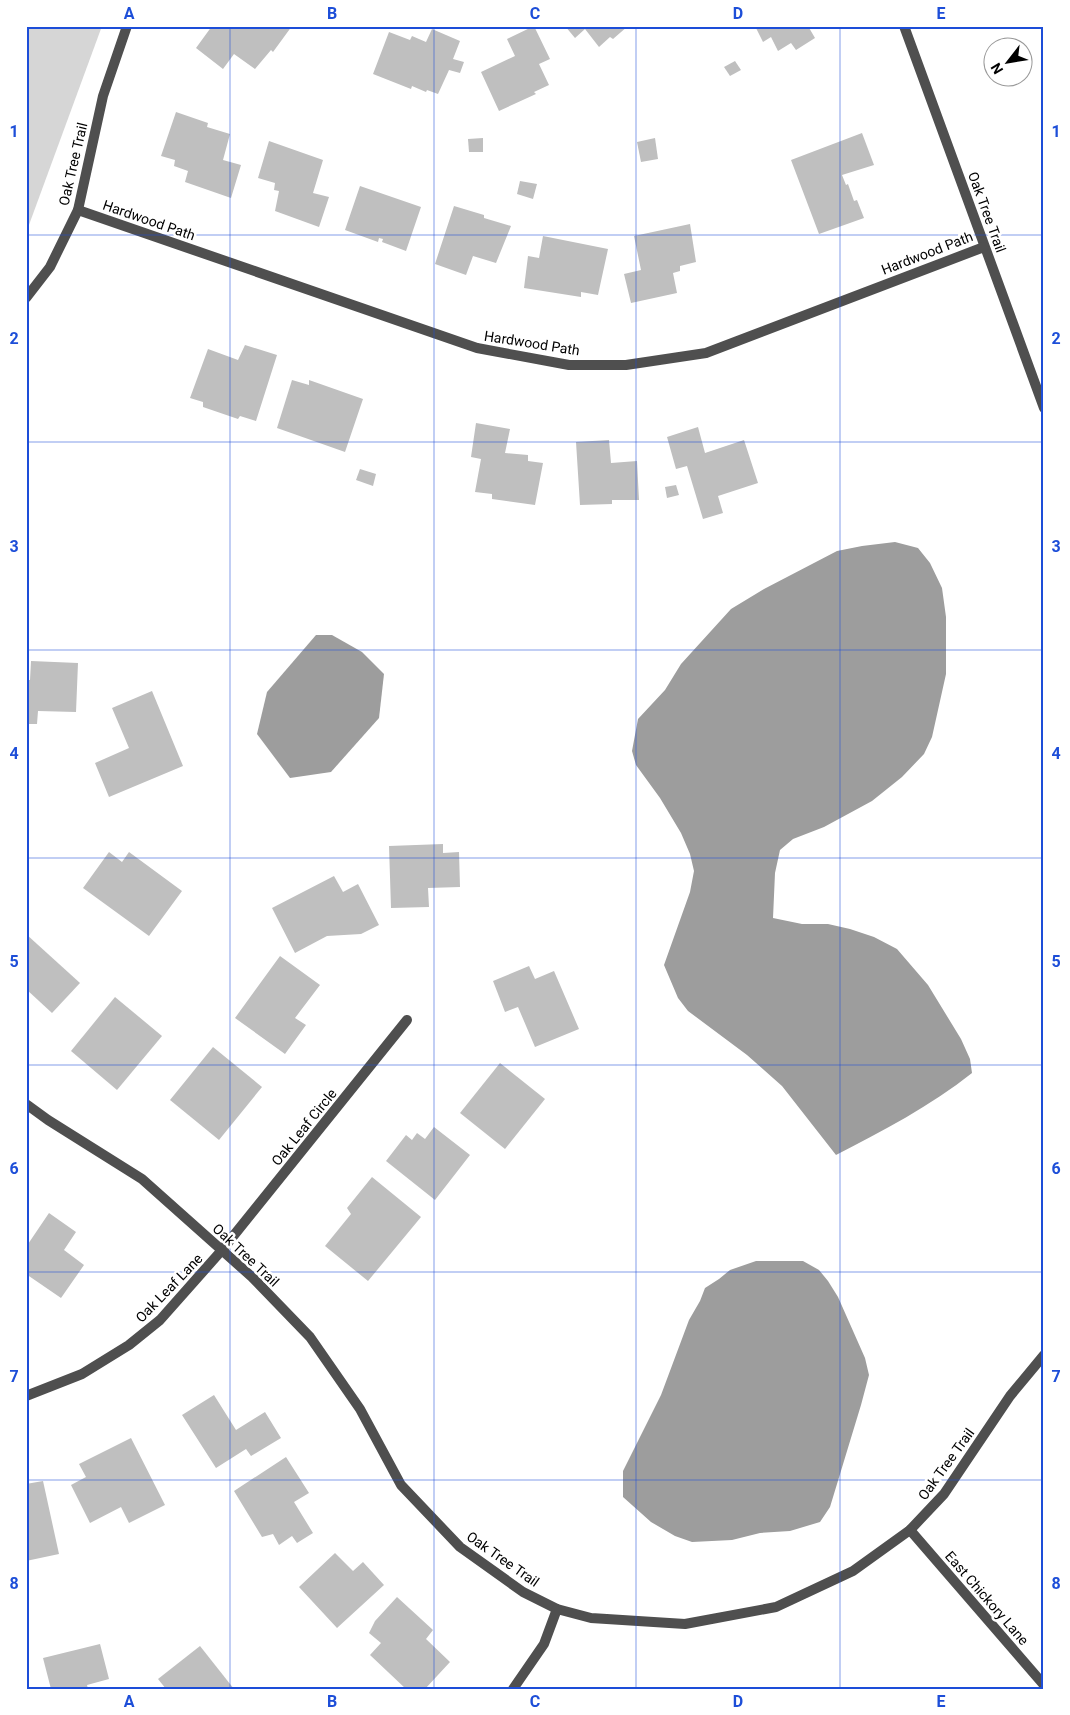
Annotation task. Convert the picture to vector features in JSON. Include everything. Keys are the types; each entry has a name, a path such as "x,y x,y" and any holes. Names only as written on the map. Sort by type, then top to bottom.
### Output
{"street":[{"name":"Oak Tree Trail","path":"26,298 50,267 78,210 103,96 127,26"},
{"name":"Oak Tree Trail","path":"904,26 1044,408"},
{"name":"Hardwood Path","path":"78,210 477,348 569,365 626,365 706,353 984,246"},
{"name":"Oak Leaf Circle","path":"222,1250 407,1020"},
{"name":"Oak Tree Trail","path":"26,1104 142,1179 252,1277 310,1337 360,1409 401,1485 460,1547 523,1592 557,1609 591,1618 685,1624 776,1607 853,1571 910,1530 944,1494 1010,1396 1044,1355"},
{"name":"Oak Leaf Lane","path":"26,1396 82,1374 129,1345 160,1320 222,1250"},
{"name":"East Chickory Lane","path":"910,1530 1044,1684"},
{"path":"513,1689 544,1644 557,1609"}],"shaded area":[{"path":"26,26 102,26 26,233"},
{"path":"895,542 918,548 930,563 942,588 946,617 946,674 932,737 924,754 902,777 872,801 824,827 793,839 780,850 775,873 773,918 802,924 828,924 850,929 874,937 897,949 928,985 961,1039 970,1059 972,1073 923,1107 836,1155 782,1086 747,1055 688,1011 678,998 664,965 690,892 694,871 690,854 681,833 660,798 636,765 632,751 638,719 665,690 681,664 731,609 764,589 837,551"},
{"path":"316,635 332,635 362,652 384,674 379,718 331,772 290,778 257,734 267,692"},
{"path":"756,1261 803,1261 819,1270 838,1297 865,1358 869,1375 830,1507 820,1522 790,1531 760,1533 732,1540 692,1542 675,1536 651,1522 623,1497 623,1471 661,1395 689,1320 705,1288 730,1270"}],"building":[{"path":"212,26 292,26 273,52 271,50 255,69 234,54 223,69 196,48"},
{"path":"534,26 550,59 539,64 549,85 534,92 536,94 499,111 481,72 515,56 507,39"},
{"path":"565,26 628,26 613,39 610,37 599,47 585,29 575,38"},
{"path":"755,26 808,26 815,38 796,50 791,43 778,51 771,37 763,42"},
{"path":"432,29 460,41 453,59 464,62 460,73 449,70 438,94 427,90 426,92 412,86 411,89 373,74 389,32 410,40 412,36 426,42"},
{"path":"735,61 741,70 730,76 724,67"},
{"path":"176,112 208,123 207,127 230,134 223,160 241,165 231,198 185,182 188,171 174,166 175,160 161,156"},
{"path":"862,133 874,165 842,175 846,185 848,184 854,201 857,200 864,218 819,234 791,160"},
{"path":"483,138 483,152 469,152 468,139"},
{"path":"655,138 658,159 641,162 637,142"},
{"path":"269,141 323,160 313,193 329,197 319,227 275,211 279,191 274,190 275,183 258,178"},
{"path":"520,181 537,184 533,199 517,194"},
{"path":"360,186 421,207 406,251 382,242 383,239 379,238 378,242 345,230"},
{"path":"454,206 511,226 496,263 473,256 466,275 435,264"},
{"path":"690,224 696,262 680,266 680,271 673,273 677,293 631,303 624,274 641,270 634,236"},
{"path":"543,236 608,249 598,295 581,292 581,297 524,288 528,256 539,258"},
{"path":"245,345 277,355 256,421 240,416 238,419 203,407 203,402 190,398 208,349 238,360"},
{"path":"292,380 309,385 309,380 363,399 345,452 277,428"},
{"path":"476,423 510,429 505,453 528,455 528,461 543,463 535,505 492,499 492,494 475,492 481,459 471,457"},
{"path":"698,427 705,453 744,440 758,483 718,496 723,513 703,519 687,466 676,469 667,437"},
{"path":"609,440 611,463 637,461 639,500 612,500 612,504 580,505 576,442"},
{"path":"360,469 376,474 373,486 356,480"},
{"path":"676,485 679,495 667,498 665,487"},
{"path":"31,661 78,663 76,712 38,711 37,724 26,724 26,680 30,680"},
{"path":"152,691 183,766 109,797 95,763 129,748 112,708"},
{"path":"443,844 443,853 459,852 460,887 428,888 429,907 391,908 389,846"},
{"path":"109,852 122,862 129,852 182,891 149,936 83,888"},
{"path":"334,876 343,892 358,884 379,925 361,934 327,936 295,953 272,908"},
{"path":"26,934 80,983 52,1013 26,989"},
{"path":"280,956 320,985 295,1018 306,1025 285,1054 235,1018"},
{"path":"529,966 535,979 554,971 579,1029 535,1047 518,1007 505,1012 493,981"},
{"path":"115,997 162,1036 117,1090 71,1051"},
{"path":"213,1047 262,1087 219,1140 170,1100"},
{"path":"500,1063 545,1099 505,1149 460,1113"},
{"path":"434,1127 470,1155 435,1200 386,1161 406,1135 412,1140 417,1133 425,1139"},
{"path":"372,1177 421,1217 368,1281 325,1246 351,1214 347,1208"},
{"path":"49,1213 76,1232 64,1250 84,1265 61,1298 26,1274 26,1247"},
{"path":"214,1395 236,1430 265,1412 281,1438 251,1456 246,1449 216,1468 182,1415"},
{"path":"131,1438 165,1505 129,1523 121,1507 90,1523 71,1485 86,1477 79,1464"},
{"path":"286,1457 309,1493 294,1502 313,1533 297,1543 292,1536 279,1545 273,1534 262,1537 234,1491"},
{"path":"43,1481 59,1554 26,1561 26,1484"},
{"path":"335,1553 353,1571 363,1562 384,1585 337,1628 299,1587"},
{"path":"397,1597 433,1630 426,1639 450,1662 425,1689 406,1689 370,1655 381,1643 369,1633 375,1621"},
{"path":"100,1644 109,1679 87,1685 88,1689 51,1689 43,1658"},
{"path":"200,1646 234,1689 166,1689 158,1679"}]}
